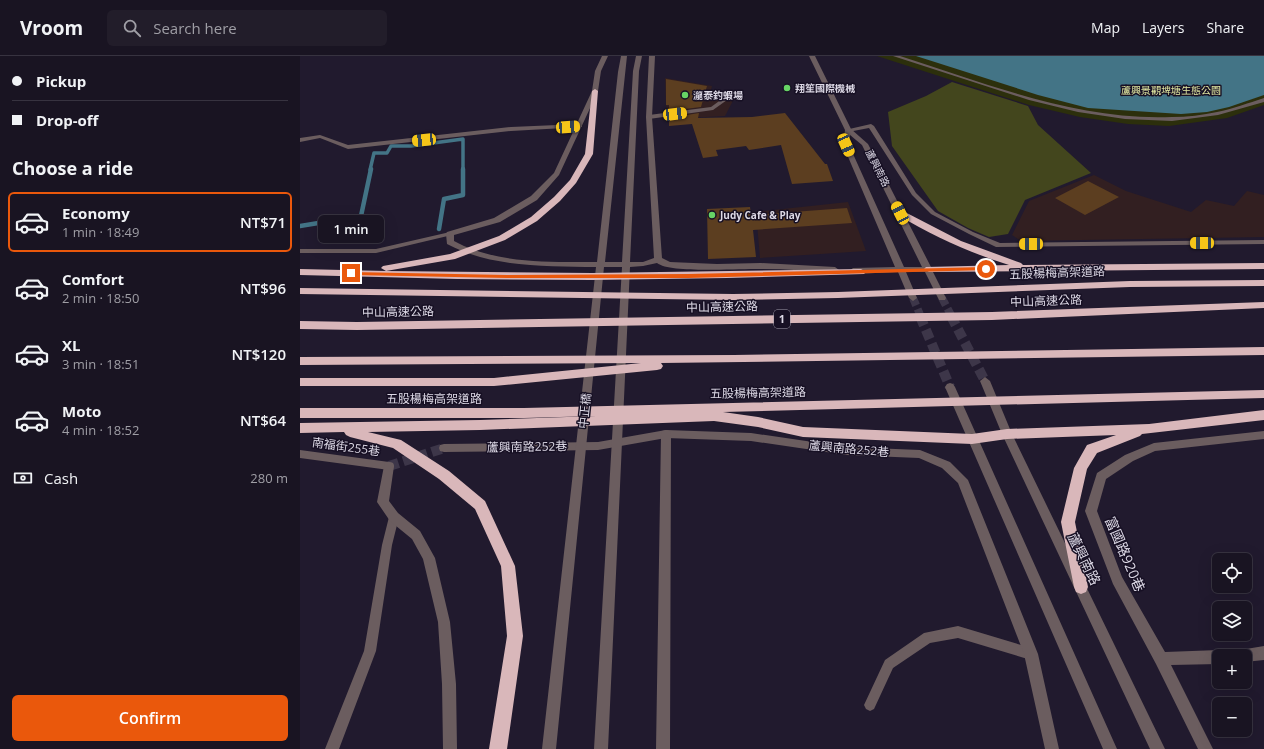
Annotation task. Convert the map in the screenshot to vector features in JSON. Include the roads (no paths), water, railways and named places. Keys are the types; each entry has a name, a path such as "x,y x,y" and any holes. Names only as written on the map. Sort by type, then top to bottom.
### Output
{"highway":[{"path":"322,272 396,268 452,257 502,238 534,219 557,200 573,182 589,154 595,91"},
{"path":"900,213 930,231 981,254 1029,269"},
{"path":"929,270 1264,266"},
{"path":"300,272 514,277 735,276 861,272"},
{"name":"五股楊梅高架道路","path":"300,291 733,297 846,295 1130,284 1264,283"},
{"name":"中山高速公路","path":"300,325 357,326 984,316 1264,305"},
{"path":"300,361 734,359 1264,351"},
{"path":"300,382 494,382 734,359"},
{"name":"五股楊梅高架道路","path":"300,413 524,413 1264,394"},
{"path":"300,428 480,425 714,416 758,422 803,432 972,439 1007,434 1150,429 1264,415"},
{"path":"334,428 397,444 444,475 480,505 508,566 515,636 498,749"},
{"path":"1081,587 1068,522 1081,468 1092,449 1150,429"}],"street":[{"path":"605,56 598,71 595,91 557,174 534,198 497,220 450,234 450,242 457,248 481,256 510,261 643,264 652,262 658,258"},
{"name":"中正橋","path":"549,749 621,72 624,56"},
{"path":"601,749 636,71 639,56"},
{"path":"652,56 649,117 658,258 664,264 717,267 762,266 861,272 929,270"},
{"name":"蘆興南路","path":"812,56 848,130 865,144 942,298"},
{"name":"蘆興南路","path":"848,130 846,145 913,298"},
{"name":"蘆興南路","path":"985,381 1007,434 1158,749"},
{"path":"950,387 1110,749"},
{"path":"663,749 666,434"},
{"name":"蘆興南路252巷","path":"444,448 598,446 666,434 751,437 847,451 920,454 946,466 962,480 1031,654 1052,749"},
{"name":"富國路920巷","path":"1206,749 1161,659 1117,580 1091,512 1101,476 1129,458 1154,447 1264,435"},
{"name":"南福街255巷","path":"300,454 312,454 389,466 383,502 394,517"},
{"path":"394,517 416,535 429,558 444,622 449,684 450,749"},
{"path":"1252,655 1264,653"},
{"path":"1161,659 1212,657"}],"lane":[{"path":"895,56 1037,100 1080,111 1167,120 1224,113 1264,100"},
{"path":"649,117 713,108 724,100"},
{"path":"300,140 316,136 325,137 339,145 348,147 511,129 580,126"},
{"path":"848,130 871,126 914,194 933,214 999,245 1264,242"},
{"path":"300,251 376,251 450,234"},
{"path":"332,749 370,650 394,517"},
{"path":"870,705 889,664 928,637 958,632 1031,654"}],"water":[{"name":"蘆興景觀埤塘生態公園","path":"916,56 1264,56 1264,95 1229,107 1207,112 1181,114 1088,108 1038,95"}],"waterway":[{"path":"370,170 374,153 387,153 391,146 411,146 463,139 463,195 444,199 439,229"},
{"path":"300,226 361,216 371,169"}],"tunnel":[{"path":"913,298 921,317"},
{"path":"942,298 952,317"},
{"path":"920,316 950,387"},
{"path":"951,316 985,381"},
{"path":"389,466 444,448"}],"place":[{"name":"翔笙國際機械","path":"787,88"},
{"name":"瀧泰釣蝦場","path":"685,95"},
{"name":"Judy Cafe & Play","path":"712,215"}]}
